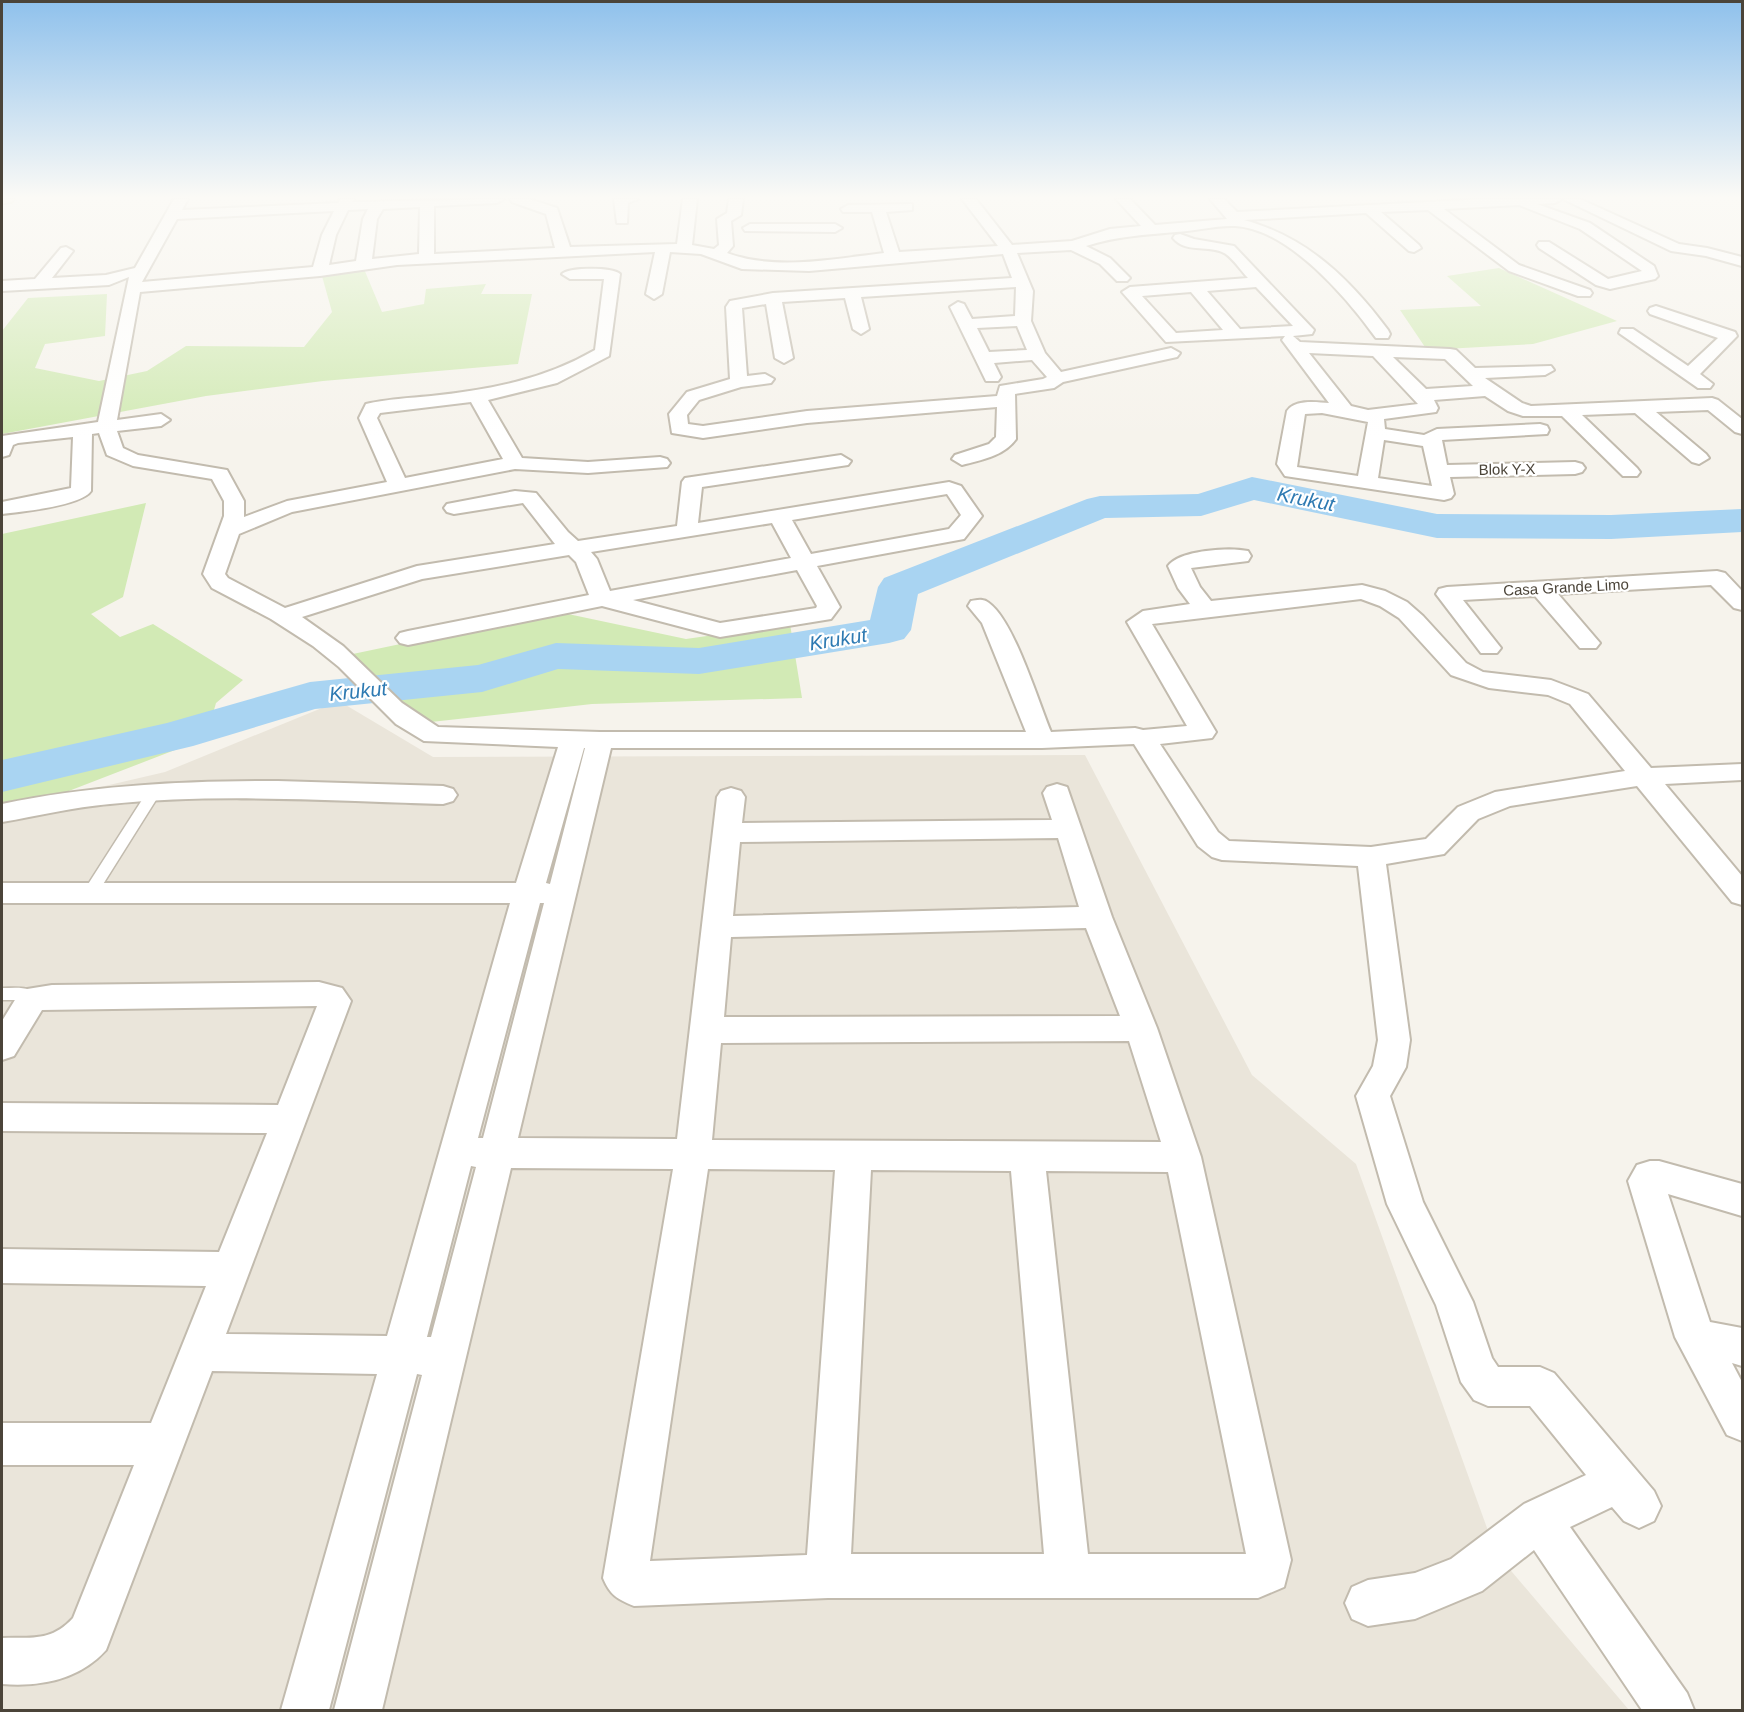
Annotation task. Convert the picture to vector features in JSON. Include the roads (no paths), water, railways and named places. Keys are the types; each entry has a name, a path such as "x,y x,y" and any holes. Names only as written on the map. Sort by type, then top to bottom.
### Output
{"street":[{"path":"40,284 44,279"},
{"path":"2,286 111,279"},
{"path":"2,292 178,279"},
{"path":"398,484 368,418 373,408 505,392 540,382 586,364 603,352 611,279"},
{"path":"654,294 657,279"},
{"path":"751,279 758,290 773,298"},
{"path":"1020,279 1025,291 1023,321 1037,355 1057,378"},
{"path":"1258,279 1261,282 1306,330 1172,338 1130,293 1261,282"},
{"path":"1335,279 1356,297 1380,342 1422,395 1429,408 1372,424"},
{"path":"1545,279 1584,293"},
{"path":"1600,279 1610,284 1636,279"},
{"path":"135,281 105,427 114,451 133,460 220,474 234,501 234,516 214,574 220,582 283,616 335,651 418,729 433,735 586,740 1042,740 1136,736 1143,738 1203,732 1138,622 1151,616 1362,592 1382,597 1400,606 1459,669 1481,680 1565,689 1579,699 1743,895"},
{"path":"739,382 734,307 739,303 852,292 1021,282"},
{"path":"1195,286 1236,334"},
{"path":"852,292 861,329"},
{"path":"773,298 784,358"},
{"path":"958,307 992,377"},
{"path":"1656,311 1736,338"},
{"path":"966,324 1023,321"},
{"path":"1282,332 1297,347 1346,411"},
{"path":"1627,333 1718,394 1712,404"},
{"path":"1689,375 1736,338"},
{"path":"1297,347 1380,342 1450,354 1488,390 1515,407 1530,412 1712,404 1743,428"},
{"path":"962,459 1004,443 1006,439 1006,390 1048,384 1057,378 1171,353"},
{"path":"982,358 1037,355"},
{"path":"1472,373 1545,370"},
{"path":"765,379 739,382 691,397 678,414 680,429 703,432 807,417 1007,401"},
{"path":"1625,388 1699,458"},
{"path":"1422,395 1488,390"},
{"path":"476,395 514,463"},
{"path":"1432,442 1372,424 1346,411 1301,407 1296,411 1288,469 1444,494 1439,471 1432,442 1431,439 1437,435 1540,430"},
{"path":"1567,411 1630,472"},
{"path":"2,451 4,442 15,438 161,420"},
{"path":"1367,483 1372,424"},
{"path":"2,508 65,497 81,491 83,430"},
{"path":"687,531 692,482 841,460"},
{"path":"229,530 287,507 514,463 553,468 594,469 660,463"},
{"name":"Blok Y-X","path":"1439,471 1575,468"},
{"path":"283,616 417,573 949,489 954,490 972,516 956,534 602,598 408,638"},
{"path":"454,508 515,496 529,498 560,537 575,547 586,559 602,598"},
{"path":"234,501 287,507"},
{"path":"602,598 720,630 824,614 829,608 779,516"},
{"path":"1205,609 1189,588 1179,566 1182,563 1219,556 1240,556"},
{"name":"Casa Grande Limo","path":"1489,648 1447,594 1717,578 1743,603"},
{"path":"1541,588 1588,643"},
{"path":"979,606 993,620 1042,740"},
{"path":"1143,738 1209,839 1222,850 1371,857 1434,847 1468,813 1504,798 1643,777 1743,772"},
{"path":"305,1710 458,1153 544,893 586,740"},
{"path":"2,813 64,801 154,792 443,795"},
{"path":"731,797 693,1154 625,1578 634,1584 828,1576 1068,1574 1258,1576 1268,1571 1269,1566 1183,1157 1141,1028 1097,917 1057,793"},
{"path":"728,834 1067,829"},
{"path":"1368,1603 1415,1596 1466,1575 1539,1519 1629,1494 1540,1387 1488,1386 1475,1368 1454,1302 1405,1204 1373,1096 1389,1066 1394,1040 1371,857"},
{"path":"2,893 544,893"},
{"path":"358,1710 495,1154 544,893"},
{"path":"718,927 1097,917"},
{"path":"2,1047 17,997 331,996 335,1001 90,1634 81,1646 54,1660 2,1661"},
{"path":"707,1030 1141,1028"},
{"path":"2,1117 290,1119"},
{"path":"458,1153 1183,1157"},
{"path":"828,1576 854,1156"},
{"path":"1027,1156 1068,1574"},
{"path":"1743,1200 1659,1176 1650,1176 1646,1181 1695,1337 1743,1421"},
{"path":"2,1266 230,1269"},
{"path":"1695,1337 1743,1347"},
{"path":"198,1352 445,1356"},
{"path":"2,1444 162,1444"},
{"path":"1539,1519 1670,1710"}],"lane":[{"path":"90,893 154,792"}],"waterway":[{"name":"Krukut","path":"2,776 176,736 310,696 482,678 556,656 699,661 889,630 899,587 1100,507 1201,505 1252,488 1437,526 1611,527 1742,521"}]}
